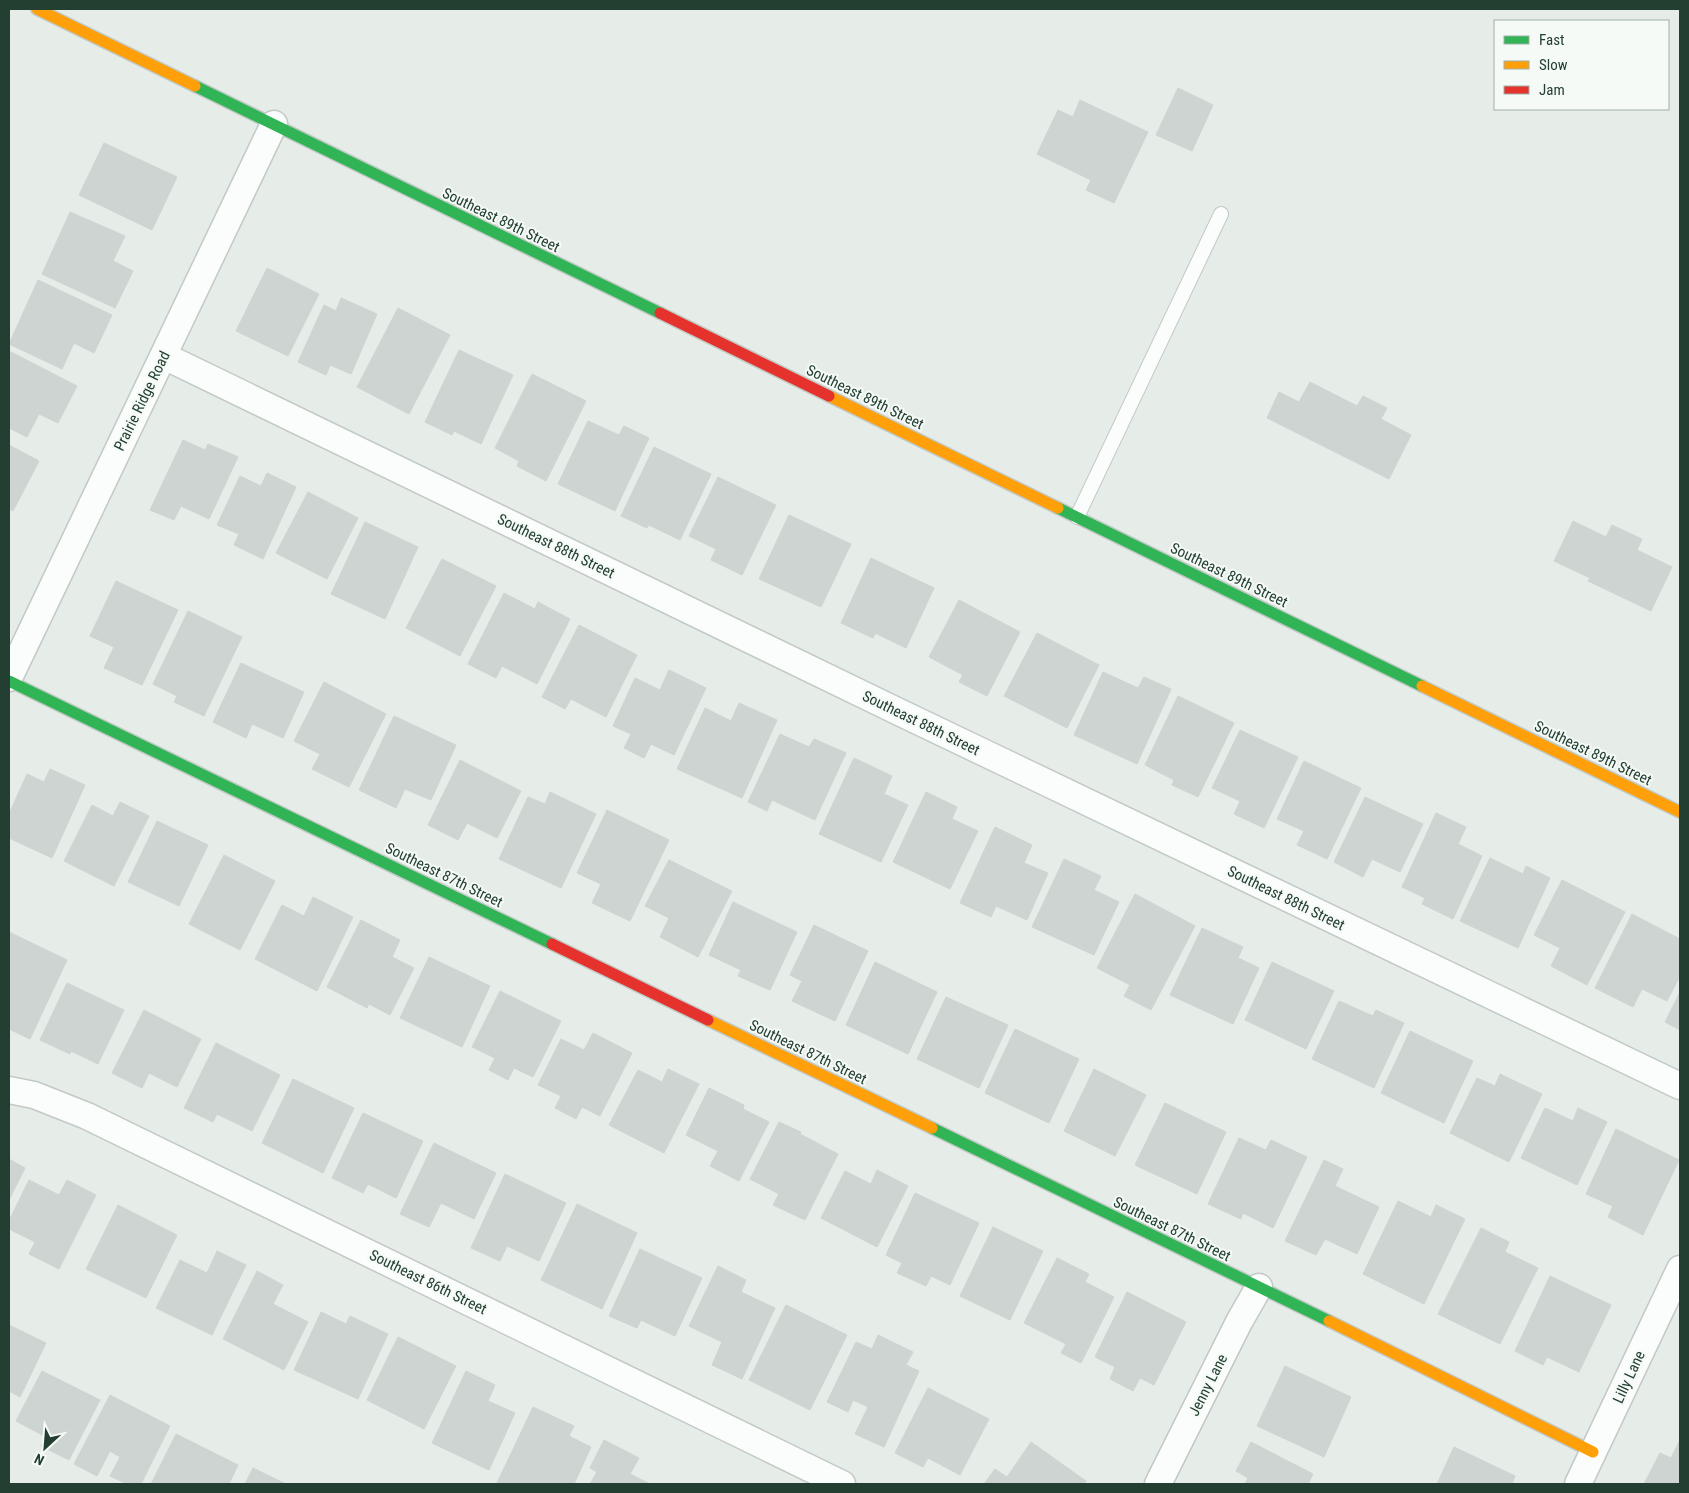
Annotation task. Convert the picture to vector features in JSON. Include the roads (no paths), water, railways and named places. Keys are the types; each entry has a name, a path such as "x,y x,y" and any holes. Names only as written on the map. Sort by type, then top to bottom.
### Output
{"street":[{"name":"Southeast 89th Street","path":"37,9 1680,812"},
{"name":"Prairie Ridge Road","path":"9,680 274,124"},
{"name":"Southeast 88th Street","path":"164,356 899,712 1680,1086"},
{"name":"Southeast 87th Street","path":"9,680 1259,1287 1593,1452"},
{"name":"Southeast 86th Street","path":"9,1090 34,1095 87,1116 842,1484"},
{"name":"Lilly Lane","path":"1578,1484 1680,1269"},
{"name":"Jenny Lane","path":"1158,1484 1239,1322 1259,1287"}],"lane":[{"path":"1077,517 1221,214"}]}
